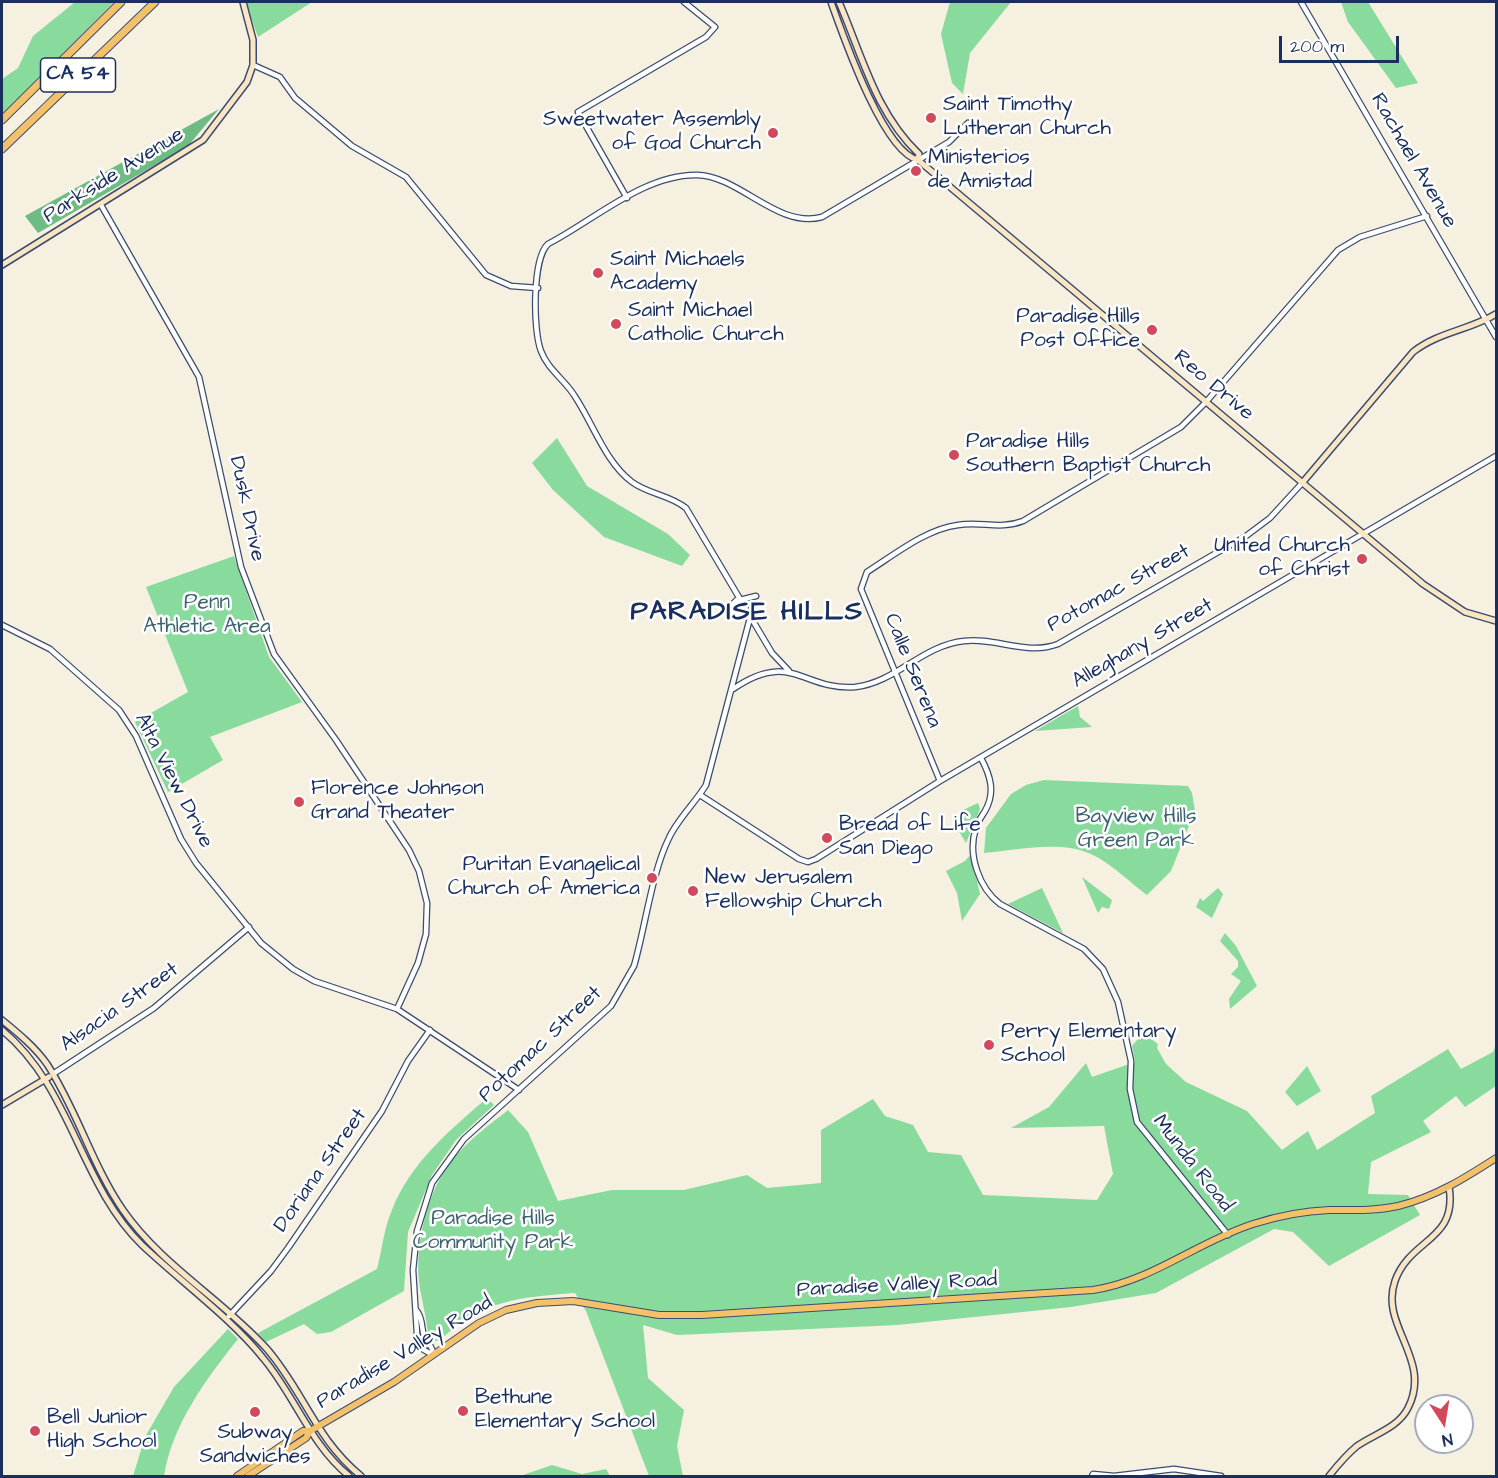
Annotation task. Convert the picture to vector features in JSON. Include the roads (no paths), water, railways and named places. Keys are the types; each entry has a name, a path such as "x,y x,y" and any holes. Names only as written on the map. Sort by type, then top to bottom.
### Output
{"highway":[{"name":"CA 54","path":"2,120 121,2"},
{"name":"CA 54","path":"2,149 155,2"}],"main road":[{"name":"Parkside Avenue","path":"2,265 203,140 242,90 253,65 253,40 243,2"},
{"name":"Reo Drive","path":"831,2 851,57 880,120 900,148 911,158 918,160 1436,594 1473,616 1497,621"},
{"name":"Reo Drive","path":"839,2 877,97 892,124 919,154 918,160"},
{"name":"Potomac Street","path":"1303,482 1411,354 1432,340 1497,314"},
{"path":"2,1020 25,1039 53,1074 126,1214 159,1251 277,1362 337,1455 361,1476"},
{"path":"2,1030 29,1055 46,1078 109,1202 124,1225 156,1258 225,1320 272,1368 310,1431 330,1458 349,1476"},
{"name":"Alsacia Street","path":"2,1105 53,1074"},
{"name":"Paradise Valley Road","path":"248,1476 306,1438 317,1426 394,1382 479,1323 506,1310 537,1303 590,1302 646,1313 682,1316 1076,1292 1129,1282 1250,1225 1299,1213 1397,1206 1449,1187 1497,1158"},
{"path":"1329,1476 1358,1446 1385,1430 1406,1412 1414,1392 1415,1373 1395,1313 1393,1291 1397,1276 1407,1260 1437,1234 1446,1222 1451,1208 1449,1187"},
{"name":"Paradise Valley Road","path":"237,1476 303,1431 310,1431"}],"street":[{"path":"627,198 578,112 700,41 714,27 684,2"},
{"name":"Rachael Avenue","path":"1301,2 1497,337"},
{"path":"253,65 280,78 295,98 346,142 406,177 486,275 511,286 538,288"},
{"path":"789,671 772,653 759,633 686,508 672,499 643,489 619,470 573,393 548,364 540,349 537,333 538,262 545,247 657,181 697,175 719,181 792,216 813,219 830,213 950,142 968,123"},
{"name":"Dusk Drive","path":"101,205 199,377 239,558 274,654 336,740 409,850 419,871 427,903 426,934 418,963 397,1009"},
{"path":"1206,402 1338,250 1360,237 1427,216"},
{"name":"Calle Serena","path":"940,781 861,589 867,572 942,529 964,524 1003,526 1023,520 1180,427 1206,402"},
{"name":"Alleghany Street","path":"700,795 799,859 808,862 816,859 940,781 1497,456"},
{"name":"Potomac Street","path":"433,1354 433,1347 424,1335 422,1317 417,1311 414,1252 421,1214 432,1183 464,1139 611,1006 624,988 634,966 662,855 674,829 706,785 733,689 742,682 764,674 789,671 829,685 849,687 872,683 928,651 961,641 984,641 1030,650 1062,643 1246,536 1270,518 1303,482"},
{"path":"727,609 740,599 756,596"},
{"path":"733,689 750,618"},
{"name":"Alta View Drive","path":"2,625 50,649 118,710 136,736 191,855 261,943 282,961 307,977 397,1009 519,1090"},
{"path":"745,638 753,633 759,633"},
{"name":"Munda Road","path":"981,758 990,775 992,790 987,809 976,828 974,840 980,881 991,897 1000,904 1084,949 1103,969 1118,1002 1131,1061 1130,1089 1137,1122 1228,1235"},
{"name":"Alsacia Street","path":"53,1074 154,1008 249,927"},
{"name":"Doriana Street","path":"225,1320 271,1271 288,1248 382,1111 408,1061 430,1030"},
{"path":"1092,1475 1114,1476 1174,1469 1221,1476"}],"place":[{"name":"Saint Timothy Lutheran Church","path":"931,118"},
{"name":"Sweetwater Assembly of God Church","path":"773,133"},
{"name":"Ministerios de Amistad","path":"916,171"},
{"name":"Saint Michaels Academy","path":"598,273"},
{"name":"Saint Michael Catholic Church","path":"616,324"},
{"name":"Paradise Hills Post Office","path":"1152,330"},
{"name":"Paradise Hills Southern Baptist Church","path":"954,455"},
{"name":"United Church of Christ","path":"1362,559"},
{"name":"Florence Johnson Grand Theater","path":"299,802"},
{"name":"Bread of Life San Diego","path":"827,838"},
{"name":"Puritan Evangelical Church of America","path":"652,878"},
{"name":"New Jerusalem Fellowship Church","path":"693,891"},
{"name":"Perry Elementary School","path":"989,1045"},
{"name":"Bethune Elementary School","path":"463,1411"},
{"name":"Subway Sandwiches","path":"255,1412"},
{"name":"Bell Junior High School","path":"35,1431"}],"district":[{"name":"PARADISE HILLS","path":"747,613"}],"park label":[{"name":"Penn Athletic Area","path":"207,616"},
{"name":"Bayview Hills Green Park","path":"1136,830"},
{"name":"Paradise Hills Community Park","path":"493,1232"}]}
